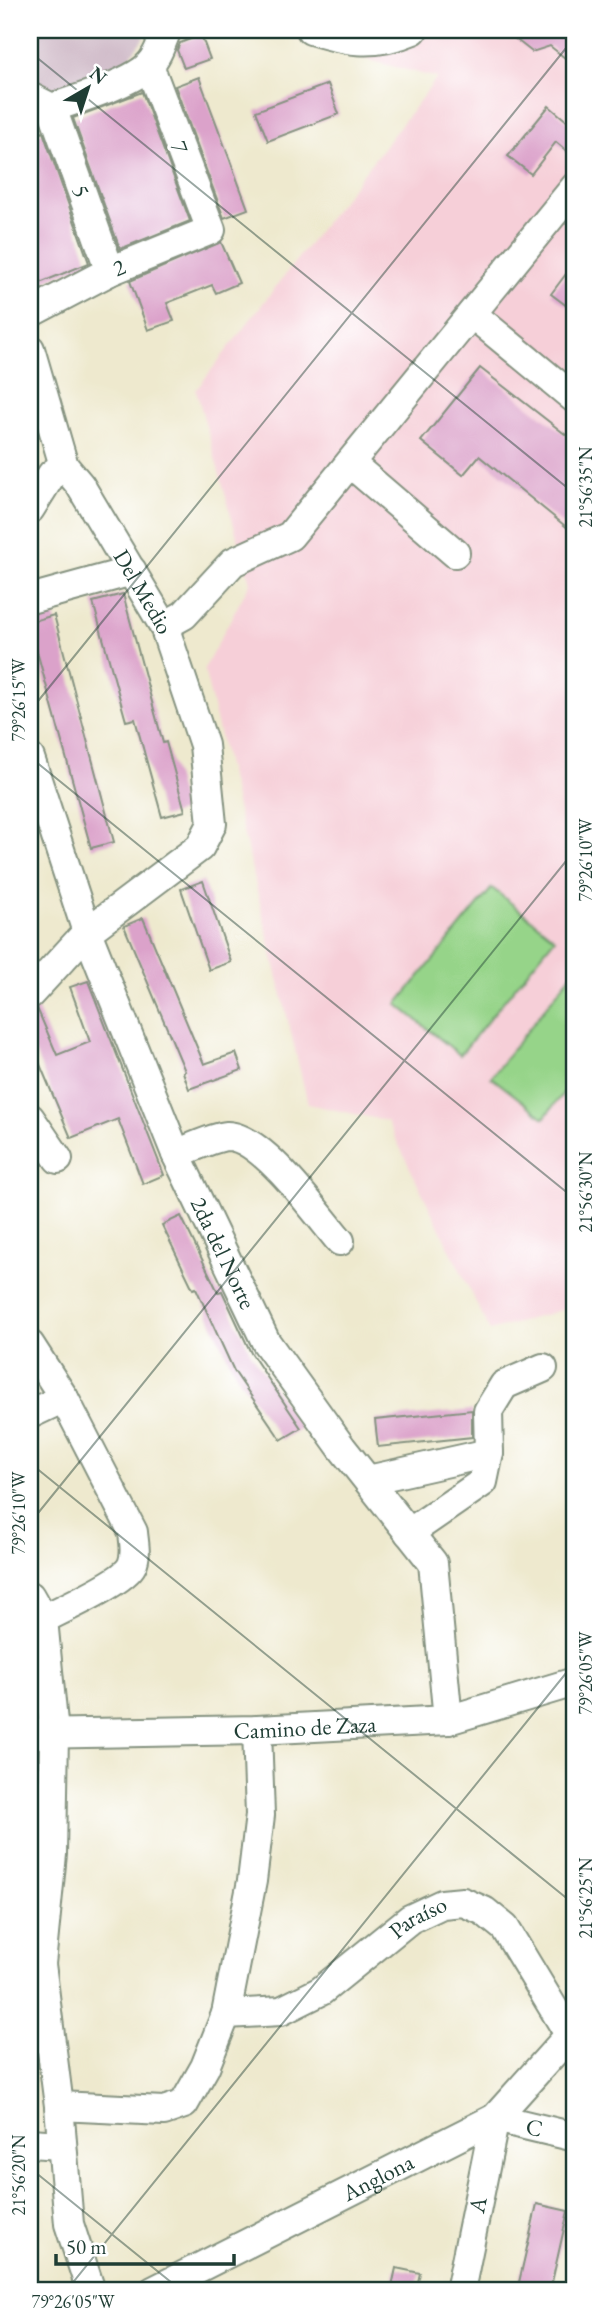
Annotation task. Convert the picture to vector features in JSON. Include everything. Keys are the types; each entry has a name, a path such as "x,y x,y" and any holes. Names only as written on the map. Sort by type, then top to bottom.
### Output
{"street":[{"path":"41,103 135,76 149,65 167,30"},
{"path":"311,30 366,42 390,40 413,30"},
{"name":"7","path":"149,65 211,230"},
{"name":"5","path":"41,103 110,271"},
{"path":"164,626 184,615 233,562 290,536 575,187"},
{"name":"2","path":"30,313 110,271 211,230"},
{"path":"472,314 575,399"},
{"name":"Del Medio","path":"30,349 36,392 64,466 80,485 164,626 204,745 212,824 200,847 87,932"},
{"path":"350,463 455,553"},
{"path":"30,509 52,474 64,466"},
{"path":"30,599 132,571"},
{"name":"2da del Norte","path":"30,758 87,932 176,1154 266,1342 342,1448 433,1563 448,1720"},
{"path":"30,994 87,932"},
{"path":"30,1118 58,1159"},
{"path":"176,1154 226,1136 246,1141 272,1161 340,1241"},
{"path":"30,1345 64,1398 133,1532 136,1553 131,1568 104,1588 36,1608 42,1734 52,1854 35,1965 59,2106 69,2224 91,2291"},
{"path":"410,1533 483,1482 489,1454 488,1411 504,1385 543,1367"},
{"path":"30,1414 64,1398"},
{"path":"368,1480 489,1454"},
{"name":"Camino de Zaza","path":"42,1734 257,1730 448,1720 574,1687"},
{"path":"59,2106 164,2111 184,2104 205,2067 226,2014 252,1881 260,1815 257,1730"},
{"name":"Paraíso","path":"226,2014 281,2011 321,1991 410,1919 442,1904 463,1902 484,1911 505,1928 572,2031"},
{"name":"Anglona","path":"153,2291 495,2118 572,2031"},
{"name":"C","path":"495,2118 575,2137"},
{"name":"A","path":"460,2291 495,2118"},
{"path":"30,2143 61,2145"}],"shaded area":[{"path":"30,30 146,30 145,36 119,71 42,93 30,88"},
{"path":"266,30 474,30 469,38 476,30 575,30 575,1306 490,1331 387,1121 308,1104 204,669 250,583 196,390 437,78"}],"green space":[{"path":"492,888 555,938 460,1055 397,1004"},
{"path":"574,971 575,1078 544,1118 491,1077"}],"building":[{"path":"504,30 575,30 575,66 550,46 532,52"},
{"path":"201,35 210,59 184,68 177,50 180,43"},
{"path":"199,77 248,209 224,218 175,86"},
{"path":"328,84 339,114 268,141 256,111"},
{"path":"142,92 190,221 120,249 73,118"},
{"path":"549,106 575,128 575,158 556,142 531,174 508,156"},
{"path":"43,132 89,263 30,287 30,137"},
{"path":"221,242 239,283 216,293 212,285 167,303 174,321 148,330 130,281"},
{"path":"575,262 575,296 567,306 551,294"},
{"path":"480,368 575,442 575,534 479,456 463,475 421,441"},
{"path":"123,594 163,743 166,742 185,811 162,817 135,719 126,721 93,602"},
{"path":"54,615 114,842 91,848 30,626 30,622"},
{"path":"203,881 231,962 209,970 181,889"},
{"path":"143,918 204,1064 236,1053 242,1070 189,1089 183,1072 185,1071 124,926"},
{"path":"88,981 164,1175 143,1184 118,1119 71,1138 30,1041 30,1010 37,1008 57,1055 90,1042 70,987"},
{"path":"181,1216 218,1292 222,1291 251,1353 301,1428 281,1440 234,1371 196,1288 193,1289 162,1225"},
{"path":"472,1410 472,1437 378,1447 375,1420"},
{"path":"537,2204 568,2211 550,2291 517,2291"},
{"path":"396,2268 420,2273 416,2291 391,2291"}]}
